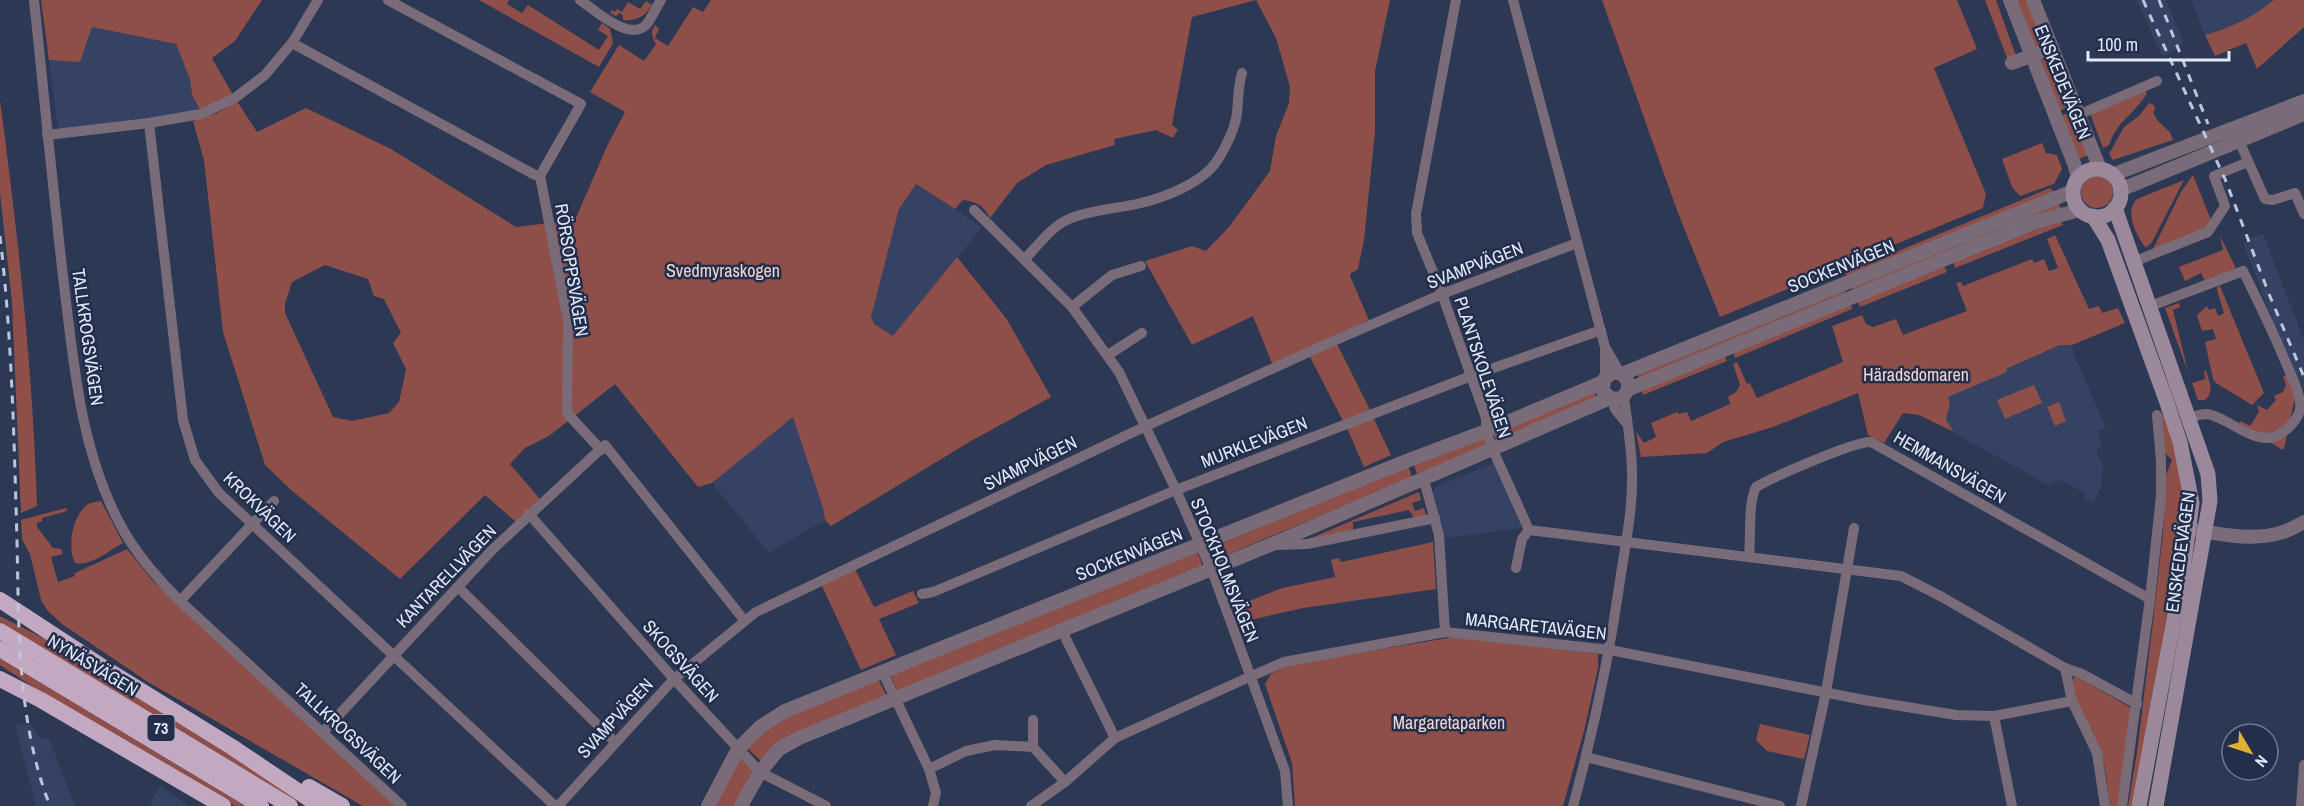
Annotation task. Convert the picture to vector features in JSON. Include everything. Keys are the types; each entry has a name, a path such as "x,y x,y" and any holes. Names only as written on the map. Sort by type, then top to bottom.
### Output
{"highway":[{"path":"0,600 59,640 232,747 320,806"},
{"path":"0,610 59,640"},
{"name":"NYNÄSVÄGEN","path":"0,631 290,806"},
{"name":"NYNÄSVÄGEN","path":"0,649 261,806"},
{"path":"0,671 41,700"},
{"path":"0,679 41,700 171,778 223,806"},
{"path":"232,747 342,806"},
{"path":"171,778 183,790 209,806"}],"main road":[{"path":"2088,171 2106,172 2120,190 2115,208 2105,215 2086,213 2074,201 2075,185 2088,171"},
{"name":"ENSKEDEVÄGEN","path":"2115,208 2148,308 2208,474 2210,501 2197,530 2139,806"},
{"name":"ENSKEDEVÄGEN","path":"2086,213 2108,240 2180,442 2197,530 2156,806"}],"street":[{"name":"TALLKROGSVÄGEN","path":"34,0 47,135 78,398 94,460 106,495 122,527 156,576 180,601 402,806"},
{"path":"47,135 149,123 201,114 235,98 265,75 292,43 318,0"},
{"path":"292,43 534,175 540,176 581,104 388,0"},
{"path":"580,0 624,29 633,31 646,24 661,0"},
{"name":"PLANTSKOLEVÄGEN","path":"1456,0 1416,214 1417,232 1442,294 1486,418 1486,431 1493,450 1529,530"},
{"path":"1513,0 1605,347 1621,374 1628,380 1618,396 1615,409 1626,423 1631,450 1632,475 1626,541 1610,650 1573,806"},
{"name":"ENSKEDEVÄGEN","path":"2010,0 2075,166 2075,185"},
{"name":"ENSKEDEVÄGEN","path":"2033,0 2078,115 2106,172"},
{"path":"2012,63 2052,48"},
{"path":"1025,259 1052,231 1067,220 1083,214 1142,203 1192,182 1206,172 1216,162 1232,133 1242,73"},
{"path":"2078,115 2157,81"},
{"path":"2120,190 2304,100"},
{"path":"2106,172 2304,114"},
{"name":"KROKVÄGEN","path":"149,123 183,420 195,460 219,493 556,806"},
{"path":"2236,134 2265,199 2273,200 2299,191 2304,214"},
{"path":"2133,262 2208,232 2225,206 2214,176 2248,162"},
{"name":"RÖRSOPPSVÄGEN","path":"540,176 568,320 567,413 601,450 605,446 744,620"},
{"name":"SOCKENVÄGEN","path":"708,806 738,749 760,727 785,711 1486,431 1604,380 1614,372 1621,374 2075,185"},
{"name":"STOCKHOLMSVÄGEN","path":"974,210 1072,307 1119,372 1176,490 1210,570 1285,771 1288,806"},
{"name":"SOCKENVÄGEN","path":"741,806 760,772 779,749 799,738 1270,545 1618,396 2035,222 2086,213"},
{"name":"SVAMPVÄGEN","path":"556,806 674,679 756,612 1146,426 1329,342 1442,294 1577,243"},
{"path":"1072,307 1112,275 1141,266"},
{"path":"2148,308 2243,271 2275,337 2301,404 2296,417 2286,430 2275,437 2252,435 2206,414 2188,418"},
{"name":"MURKLEVÄGEN","path":"922,594 954,584 1176,490 1471,376 1600,330"},
{"path":"1108,355 1142,333"},
{"path":"1605,347 1602,390 1618,396"},
{"name":"ENSKEDEVÄGEN","path":"2122,806 2137,704 2161,496 2157,414"},
{"name":"HEMMANSVÄGEN","path":"1749,556 1751,503 1756,487 1843,449 1870,442 2150,599"},
{"name":"KANTARELLVÄGEN","path":"323,732 393,655 529,514 601,450"},
{"path":"1424,480 1440,535 1445,632"},
{"path":"180,601 273,501"},
{"name":"SKOGSVÄGEN","path":"529,514 674,679 760,772 826,806"},
{"name":"SOCKENVÄGEN","path":"1270,545 1307,544 1435,518"},
{"path":"2197,530 2244,536 2272,535 2304,522"},
{"path":"1801,806 1826,692 1854,528"},
{"path":"1516,568 1522,539 1529,530 1901,576 1935,593 2065,668 2082,674 2137,704"},
{"path":"458,587 615,742"},
{"path":"1062,631 1114,738"},
{"name":"MARGARETAVÄGEN","path":"1031,806 1065,782 1114,738 1284,662 1445,632 1610,650 1956,716 1994,716 2072,701"},
{"path":"2065,668 2072,701 2097,753 2105,806"},
{"path":"883,673 929,769 936,793 933,806"},
{"path":"1994,716 2012,806"},
{"path":"1033,720 1033,747 1065,782"},
{"path":"929,769 966,751 995,744 1033,747"},
{"path":"1586,757 1780,806"},
{"path":"2301,806 2304,765"}],"shaded area":[{"path":"2137,0 2166,0 2183,41 2182,46 2164,56 2161,54"},
{"path":"2191,0 2274,0 2261,11 2229,29 2205,35"},
{"path":"92,27 177,44 190,79 192,95 200,110 149,120 58,130 49,60 80,62"},
{"path":"916,184 982,227 893,337 874,324 871,317 899,209"},
{"path":"2263,233 2304,341 2304,390 2279,338 2244,245 2245,241"},
{"path":"2061,345 2072,345 2106,428 2098,431 2102,447 2095,450 2103,464 2101,487 2093,504 2085,499 2084,493 2067,483 2059,480 2048,485 1954,433 1946,420 1950,403 1947,397 2007,372 2006,369"},
{"path":"793,416 825,520 769,553 712,483"},
{"path":"1494,463 1522,528 1445,538 1433,493 1435,487"},
{"path":"31,724 39,738 49,739 75,806 36,806 15,725"},
{"path":"160,786 190,806 149,806"}],"green space":[{"path":"41,0 262,0 235,41 212,58 233,95 200,110 192,95 190,79 176,44 92,27 80,62 49,60"},
{"path":"479,0 509,0 507,4 522,13 528,5 599,50 608,36 598,30 602,23 610,29 613,43 599,67"},
{"name":"Svedmyraskogen","path":"711,0 1256,0 1192,17 1172,125 1178,130 1173,138 1156,130 1114,139 1115,145 1046,165 1017,183 990,218 985,210 976,203 963,200 955,209 916,184 899,209 871,317 874,324 893,336 957,257 1006,318 1051,397 971,441 831,526 825,520 793,417 712,483 698,487 615,384 549,436 525,448 510,464 540,499 516,522 485,495 400,579 291,490 265,465 223,332 204,160 193,121 217,113 237,101 257,132 306,108 391,149 516,227 575,220 608,144 625,112 590,92 619,45 644,61 656,44 652,34 655,25 659,29 655,38 668,46 693,7 703,12","holes":["325,265 368,279 374,296 384,299 401,333 393,343 406,369 399,402 389,413 352,421 333,417 285,313 285,304 292,282"]},
{"path":"1256,0 1390,0 1375,71 1375,132 1364,240 1358,269 1350,276 1369,320 1273,366 1253,316 1192,345 1145,261 1192,246 1206,251 1229,227 1270,171 1276,136 1289,103 1290,87 1276,38"},
{"path":"1602,0 1957,0 1977,49 1934,68 1986,194 1983,208 1720,317 1678,213"},
{"path":"1985,0 1996,0 2016,56 2007,58"},
{"path":"2016,0 2027,0 2042,38 2039,47 2035,49"},
{"path":"2274,0 2304,0 2304,27 2257,69 2246,43 2215,56 2205,35 2241,21"},
{"path":"646,1 652,5 646,13 636,19 623,20 623,15 619,13 616,16 610,13 617,9 622,12 628,2 640,9"},
{"path":"2041,59 2052,63 2069,107 2059,111"},
{"path":"2145,90 2147,93 2143,100 2117,129 2109,145 2103,148 2090,113"},
{"path":"0,100 24,303 35,455 37,506 21,513 12,302 0,193"},
{"path":"2149,103 2154,105 2153,112 2157,120 2170,132 2173,140 2113,160 2109,154 2124,127 2139,116"},
{"path":"2071,112 2089,155 2078,159 2061,116"},
{"path":"2042,143 2046,153 2057,155 2062,169 2054,184 2020,196 2012,187 2002,159"},
{"path":"2193,175 2211,220 2203,230 2152,251 2181,192"},
{"path":"2097,176 2108,181 2113,192 2108,203 2097,208 2086,203 2081,192 2086,181"},
{"path":"2184,180 2152,242 2146,248 2133,224 2131,217 2133,204 2137,199"},
{"path":"2050,188 2055,193 1848,281 1845,273"},
{"path":"2058,202 2062,211 1853,293 1851,285"},
{"path":"2061,221 2063,225 1955,268 1953,262"},
{"name":"Häradsdomaren","path":"2055,235 2089,309 2099,306 2102,313 2118,308 2125,323 2072,345 2060,345 2006,369 2007,372 1948,397 1950,403 1946,420 1954,432 1919,415 1903,413 1884,443 1868,435 1858,393 1773,427 1723,442 1707,453 1641,457 1636,432 1644,443 1656,437 1651,423 1677,412 1679,414 1687,412 1691,421 1730,404 1728,397 1736,392 1740,385 1733,364 1737,362 1747,384 1750,383 1757,398 1843,362 1832,326 1862,315 1866,324 1873,327 1896,319 1903,335 1967,311 1956,283 1961,282 1963,286 2032,259 2034,263 2044,259 2049,271 2058,268 2047,239"},
{"path":"2220,236 2236,268 2205,281 2201,273 2185,281 2179,267 2223,250"},
{"path":"1944,266 1947,272 1860,307 1856,299"},
{"path":"2220,286 2264,393 2252,405 2213,379 2205,342 2216,339 2213,329 2202,331 2197,315 2207,306 2209,310 2215,308 2218,316 2224,313 2217,290"},
{"path":"1844,288 1846,294 1639,379 1637,373"},
{"path":"1850,301 1852,309 1735,358 1733,352"},
{"path":"2179,303 2180,307 2173,310 2188,372 2165,308"},
{"path":"1337,344 1371,412 1344,423 1309,355"},
{"path":"1724,355 1727,361 1643,395 1641,387"},
{"path":"2206,370 2210,393 2205,400 2198,400 2192,383 2205,379 2204,371"},
{"path":"2287,375 2295,397 2284,449 2281,449 2239,423 2241,421 2250,426 2259,412 2257,405 2267,410 2276,400 2274,396 2283,392 2286,385 2283,376"},
{"path":"2034,385 2042,403 2005,419 1997,400"},
{"path":"1593,390 1598,400 1497,443 1493,433"},
{"path":"2059,402 2066,421 2055,426 2047,407"},
{"path":"2163,415 2168,425 2185,493 2184,520 2133,806 2128,806 2137,752 2163,533 2165,477 2172,460 2164,452 2159,416"},
{"path":"1373,417 1391,455 1364,467 1347,428"},
{"path":"1483,436 1487,447 1417,474 1413,463"},
{"path":"1408,465 1412,477 1224,556 1220,556 1216,551 1220,544"},
{"path":"1419,492 1421,500 1412,503 1415,511 1424,508 1426,515 1414,518 1409,510 1353,522 1353,530 1309,539"},
{"path":"101,501 123,543 87,563 75,563 71,541 75,524 87,505"},
{"path":"66,508 67,511 42,518 42,521 37,523 37,527 53,548 61,549 63,554 51,557 58,582 75,576 75,573 127,549 152,580 397,806 363,806 148,682 62,624 47,610 41,600 30,554 22,539 21,520"},
{"path":"1433,542 1436,589 1303,608 1242,622 1236,606 1282,588 1335,577 1331,560 1339,558 1341,562"},
{"path":"1196,552 1203,569 898,693 890,674"},
{"path":"855,569 874,607 913,591 919,603 879,619 896,655 861,670 821,584"},
{"path":"0,616 51,642 315,806 305,806 0,622"},
{"name":"Margaretaparken","path":"1454,637 1598,654 1598,668 1584,731 1563,806 1295,806 1292,763 1265,684 1271,674 1287,665"},
{"path":"0,658 245,806 235,806 60,705 0,665"},
{"path":"2077,677 2132,710 2118,806 2110,806 2103,760 2076,698 2073,678"},
{"path":"878,679 887,696 762,762 746,747 781,718"},
{"path":"1760,724 1810,735 1804,759 1767,751 1756,740"},
{"path":"743,759 756,772 736,806 714,806 739,760"}],"railway":[{"path":"2143,0 2225,179 2304,377"},
{"path":"2159,0 2208,124"},
{"path":"0,236 12,388 22,675 31,741 50,806"}]}
